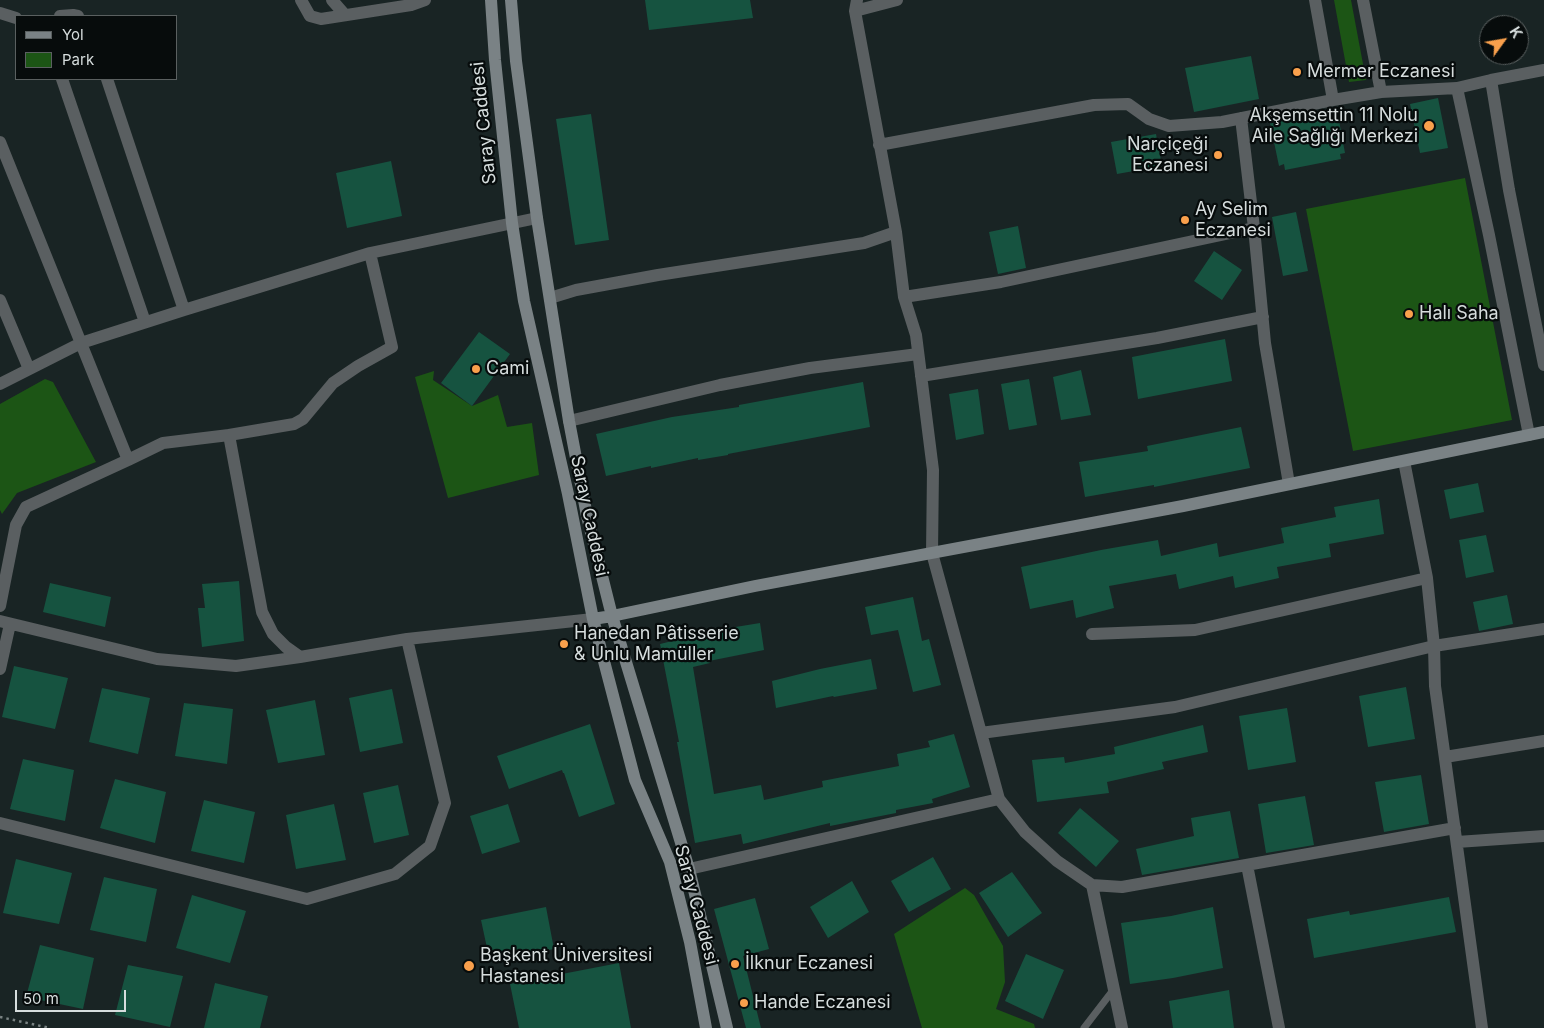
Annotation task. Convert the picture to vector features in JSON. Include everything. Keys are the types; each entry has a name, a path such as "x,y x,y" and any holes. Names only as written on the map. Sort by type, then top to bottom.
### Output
{"street":[{"path":"301,0 310,16 321,18 360,14 412,5 425,0"},
{"path":"332,0 344,15"},
{"name":"Saray Caddesi","path":"491,0 495,60 512,223 524,301 568,494 592,619 635,780 670,862 690,942 706,1028"},
{"name":"Saray Caddesi","path":"511,0 516,61 538,218 587,516 612,616 689,869 726,1028"},
{"path":"897,0 856,5 879,145 896,232 904,297 916,335 932,470 932,553 999,799 1025,832 1056,861 1092,885 1122,887 1455,828"},
{"path":"1314,0 1333,100"},
{"path":"1363,0 1381,92"},
{"path":"0,13 15,18"},
{"path":"879,145 1094,105 1128,104 1148,119 1169,126 1222,122 1381,92 1457,88 1544,70"},
{"path":"62,80 145,322"},
{"path":"107,80 184,310"},
{"path":"1491,80 1509,190 1544,365"},
{"path":"1457,88 1529,435"},
{"path":"1240,118 1254,228 1265,343 1289,484"},
{"path":"0,142 128,460"},
{"path":"0,384 81,343 145,322 370,253 538,218"},
{"path":"904,297 1001,282 1254,228"},
{"path":"550,298 576,290 658,275 864,243 896,232"},
{"path":"0,606 16,525 26,507 163,443 229,435 294,424 303,419 333,384 358,366 392,347 370,253"},
{"path":"0,300 29,369"},
{"path":"921,376 1157,338 1263,317"},
{"path":"570,421 720,385 810,368 918,354"},
{"path":"0,669 5,623 157,659 236,666 408,639 612,616 755,586 1174,508 1544,432"},
{"path":"229,435 262,612 273,634 300,657"},
{"path":"1404,461 1427,578 1434,646 1434,686 1482,1028"},
{"path":"1092,634 1195,630 1427,578"},
{"path":"981,733 1175,706 1434,646 1544,629"},
{"path":"0,823 307,899 395,874 430,846 445,802 408,639"},
{"path":"1445,757 1544,741"},
{"path":"689,869 999,799"},
{"path":"1457,842 1544,836"},
{"path":"1247,865 1279,1028"},
{"path":"1092,885 1122,1028"}],"lane":[{"path":"1084,1028 1114,989"}],"path":[{"path":"0,1017 50,1028"}],"green space":[{"path":"1334,0 1351,0 1366,80 1349,82"},
{"name":"Halı Saha","path":"1465,178 1512,420 1353,451 1306,209"},
{"path":"434,371 433,380 472,406 498,395 507,427 532,423 539,475 448,498 415,377"},
{"path":"45,379 53,382 96,462 17,493 2,514 0,510 0,404"},
{"path":"965,888 974,895 1003,946 1005,982 996,1009 1034,1024 1035,1028 922,1028 894,934"}],"building":[{"path":"645,0 750,0 753,18 649,30"},
{"path":"1251,56 1259,99 1194,112 1185,68"},
{"name":"Akşemsettin 11 Nolu Aile Sağlığı Merkezi","path":"1438,98 1448,148 1420,153 1410,104"},
{"path":"1331,109 1332,111 1337,110 1345,153 1340,154 1341,159 1285,170 1284,164 1279,166 1270,123 1275,122 1275,120"},
{"path":"591,114 609,240 575,245 556,119"},
{"path":"1156,134 1162,166 1117,174 1111,142"},
{"path":"391,161 402,216 347,228 336,173"},
{"path":"1296,212 1308,271 1283,276 1272,217"},
{"path":"1018,226 1026,268 998,274 989,232"},
{"path":"1214,251 1242,270 1222,300 1194,281"},
{"name":"Cami","path":"479,332 510,354 472,406 441,383"},
{"path":"1225,339 1232,381 1138,399 1132,357"},
{"path":"1081,370 1091,415 1061,420 1053,377"},
{"path":"1029,379 1037,425 1009,430 1001,384"},
{"path":"863,382 870,427 728,455 698,460 698,458 651,468 651,466 606,476 596,434 672,417 739,407 739,405"},
{"path":"978,389 984,434 956,440 949,394"},
{"path":"1241,427 1250,468 1154,487 1154,485 1085,497 1079,462 1148,451 1147,446"},
{"path":"1478,483 1484,512 1450,519 1444,490"},
{"path":"1379,499 1384,534 1329,544 1331,557 1277,567 1279,578 1235,588 1233,576 1179,589 1176,574 1109,586 1114,608 1076,618 1073,600 1030,609 1021,567 1158,540 1161,556 1217,543 1219,557 1284,543 1281,528 1336,517 1334,507"},
{"path":"1486,535 1494,572 1466,578 1459,540"},
{"path":"239,581 244,641 202,647 198,608 205,608 202,584"},
{"path":"50,583 111,597 105,627 43,612"},
{"path":"1507,595 1513,624 1479,631 1473,602"},
{"path":"913,597 922,641 929,639 941,685 913,692 898,630 871,635 865,607"},
{"path":"760,623 764,650 709,661 710,663 693,667 714,794 761,785 764,800 823,787 822,781 899,766 897,754 930,747 928,741 954,734 970,787 932,799 933,803 896,810 896,813 830,826 830,823 743,844 741,834 695,843 677,742 679,742 660,644 717,630"},
{"path":"871,659 877,689 776,708 772,681"},
{"path":"14,666 68,678 55,729 2,717"},
{"path":"1406,687 1415,739 1368,747 1359,696"},
{"path":"102,688 150,698 138,754 89,742"},
{"path":"392,689 403,743 360,752 349,698"},
{"path":"315,700 325,755 278,763 266,710"},
{"path":"184,703 233,709 227,764 175,756"},
{"path":"1287,708 1296,762 1248,770 1239,716"},
{"path":"590,724 615,804 579,817 562,770 509,789 497,756"},
{"path":"1203,725 1208,752 1162,762 1164,769 1107,782 1109,793 1037,802 1032,760 1064,757 1065,763 1115,754 1114,747"},
{"path":"23,759 74,770 65,821 10,809"},
{"path":"1421,775 1429,824 1384,832 1375,782"},
{"path":"115,779 166,792 155,843 100,828"},
{"path":"398,785 409,835 374,843 363,793"},
{"path":"1305,796 1314,845 1266,853 1258,804"},
{"path":"204,800 255,812 244,863 191,851"},
{"path":"334,804 346,860 296,869 286,815"},
{"path":"508,804 520,842 482,854 470,816"},
{"path":"1080,808 1119,841 1096,867 1058,833"},
{"path":"1230,811 1239,858 1142,875 1136,849 1194,836 1191,818"},
{"path":"933,857 951,889 909,912 891,881"},
{"path":"16,859 72,873 59,924 3,913"},
{"path":"1012,872 1042,913 1008,937 979,893"},
{"path":"104,877 157,889 146,942 90,930"},
{"path":"852,881 869,912 828,938 810,907"},
{"path":"192,895 246,911 230,963 176,948"},
{"path":"1449,897 1456,932 1314,958 1307,919 1349,911 1350,915"},
{"path":"755,898 769,949 743,956 761,1028 746,1028 714,909"},
{"path":"546,907 554,949 490,962 481,920"},
{"path":"1213,907 1223,968 1130,984 1121,923 1171,916"},
{"path":"40,945 94,958 83,1009 26,997"},
{"path":"1026,954 1064,970 1043,1019 1005,1001"},
{"path":"619,963 631,1028 519,1028 510,984"},
{"path":"128,965 183,976 170,1027 115,1015"},
{"path":"215,983 268,996 260,1028 204,1028"},
{"path":"1229,990 1234,1028 1173,1028 1169,1001"}],"place":[{"name":"Mermer Eczanesi","path":"1297,72"},
{"name":"Akşemsettin 11 Nolu Aile Sağlığı Merkezi","path":"1429,126"},
{"name":"Narçiçeği Eczanesi","path":"1218,155"},
{"name":"Ay Selim Eczanesi","path":"1185,220"},
{"name":"Halı Saha","path":"1409,314"},
{"name":"Cami","path":"476,369"},
{"name":"Hanedan Pâtisserie & Unlu Mamüller","path":"564,644"},
{"name":"İlknur Eczanesi","path":"735,964"},
{"name":"Başkent Üniversitesi Hastanesi","path":"469,966"},
{"name":"Hande Eczanesi","path":"744,1003"}]}
